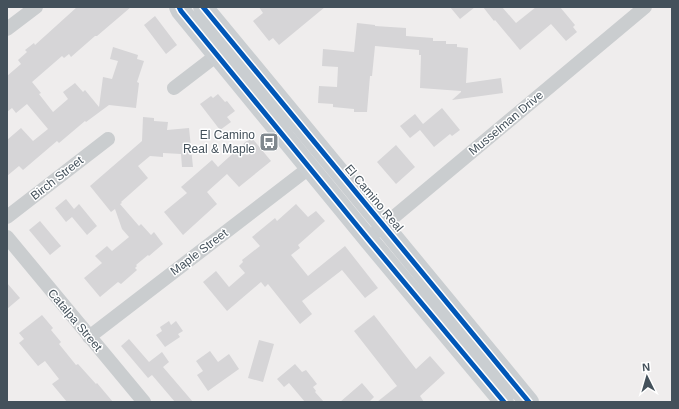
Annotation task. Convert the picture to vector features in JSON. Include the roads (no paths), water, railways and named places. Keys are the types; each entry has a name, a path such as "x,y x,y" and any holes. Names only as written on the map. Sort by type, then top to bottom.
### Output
{"main road":[{"path":"179,7 504,402"},
{"name":"El Camino Real","path":"202,7 529,402"}],"street":[{"path":"7,29 36,7"},
{"name":"Musselman Drive","path":"368,238 645,7"},
{"path":"174,88 217,55"},
{"name":"Birch Street","path":"7,217 108,139"},
{"name":"Maple Street","path":"89,337 310,168"},
{"name":"Catalpa Street","path":"7,237 144,402"}],"place":[{"name":"El Camino Real & Maple","path":"269,142"}]}
